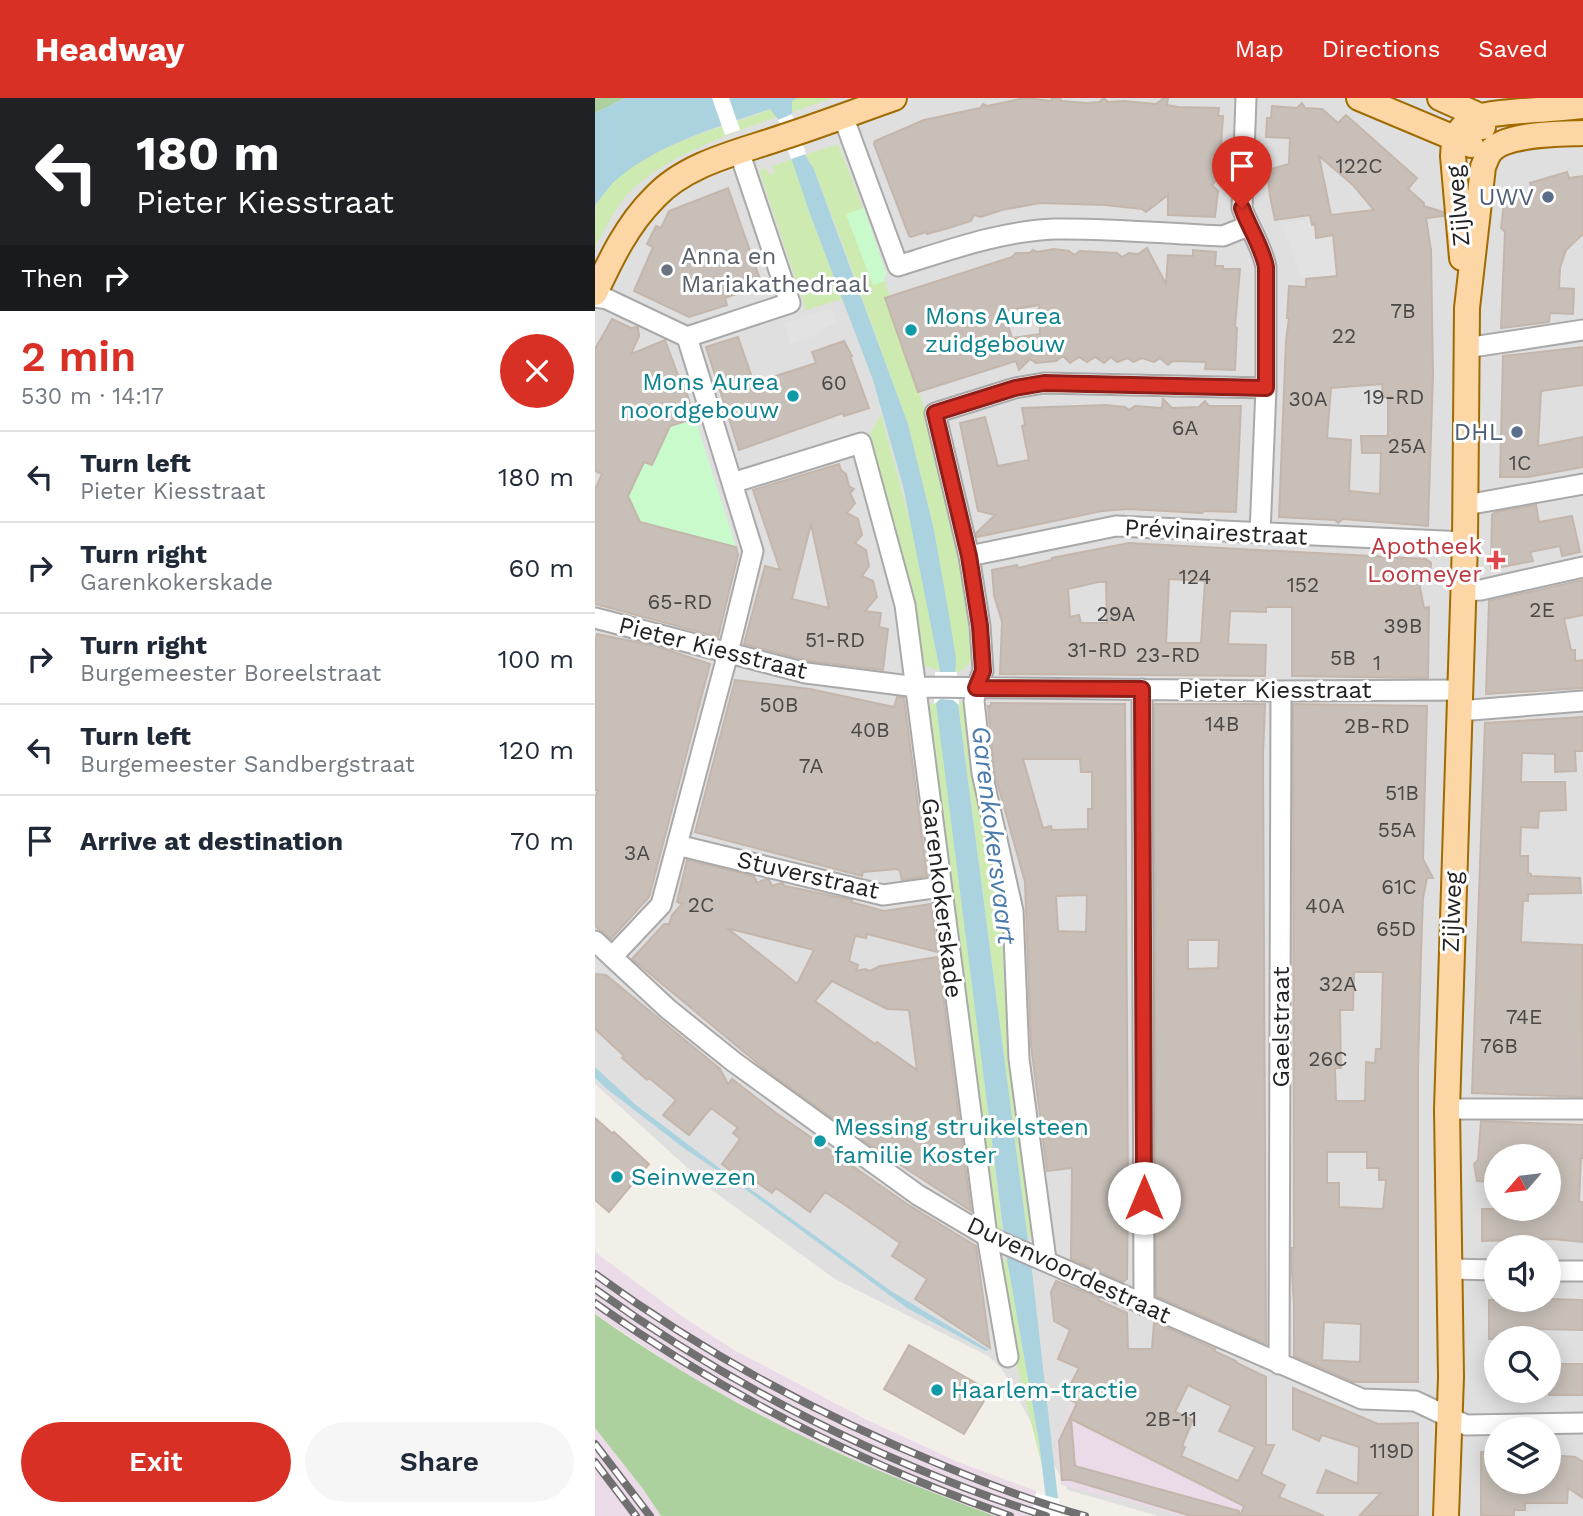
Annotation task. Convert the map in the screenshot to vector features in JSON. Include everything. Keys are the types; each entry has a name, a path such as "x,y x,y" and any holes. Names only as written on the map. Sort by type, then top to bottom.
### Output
{"main road":[{"path":"595,295 616,249 635,220 655,196 673,182 741,159 791,134 845,124 894,98"},
{"path":"1359,98 1490,151"},
{"path":"1440,98 1480,116 1583,106"},
{"path":"1480,116 1490,151"},
{"name":"Zijlweg","path":"1467,308 1453,156 1456,139 1462,128 1480,116"},
{"path":"1490,151 1500,144 1514,140 1583,133"},
{"name":"Zijlweg","path":"1446,1516 1450,1417 1447,1109 1466,505 1467,308 1483,167 1490,151"}],"street":[{"path":"1246,98 1242,208 1264,256 1266,267 1266,388 1260,534"},
{"path":"845,124 898,266 968,243 1055,229 1223,236 1248,226"},
{"path":"595,295 687,337 790,303 741,159"},
{"path":"1466,348 1583,330"},
{"path":"612,957 661,905 729,653 753,551 687,337"},
{"path":"1039,1257 1019,1059 1013,911 982,773 974,701 966,688 983,671 980,626 969,556 935,413 1015,388 1044,383 1266,388"},
{"name":"Garenkokerskade","path":"732,483 860,443 926,687 940,887 996,1240 1007,1357"},
{"path":"1466,505 1583,484"},
{"name":"Prévinairestraat","path":"969,556 1116,526 1465,542"},
{"path":"1463,591 1481,590 1583,567"},
{"name":"Pieter Kiesstraat","path":"595,618 806,673 926,687 1281,691 1459,700 1583,701"},
{"path":"1142,689 1144,1306"},
{"name":"Gaelstraat","path":"1279,1364 1281,691"},
{"name":"Stuverstraat","path":"677,845 883,895 940,887"},
{"name":"Duvenvoordestraat","path":"595,941 668,1009 734,1062 907,1187 996,1240 1362,1399 1415,1401 1466,1425 1583,1423"},
{"path":"1447,1109 1583,1109"},
{"path":"1450,1269 1484,1270"},
{"path":"1561,1271 1583,1271"}],"shaded area":[{"path":"595,98 1583,98 1583,1516 1158,1516 1068,1490 1002,1369 988,1356 835,1279 712,1190 595,1084"},
{"path":"1310,219 1312,226 1322,224 1324,237 1332,237 1336,275 1301,278 1282,223"},
{"path":"831,308 837,323 816,331 817,335 791,344 783,324"},
{"path":"595,1252 683,1317 734,1350 865,1419 958,1462 1036,1491 1038,1516 995,1516 909,1484 803,1437 692,1378 595,1314"},
{"path":"1071,1404 1309,1516 1180,1516 1061,1485 1056,1443"},
{"path":"595,1428 643,1489 661,1516 595,1516"}],"green space":[{"path":"595,98 625,98 595,113"},
{"path":"798,98 833,98 717,139 659,169 636,186 619,205 595,247 596,204 624,173 670,146"},
{"path":"838,144 863,208 847,215 873,285 885,281 884,277 923,404 960,562 972,658 964,668 956,672 953,672 956,659 934,530 908,424 840,237 813,167 805,155"},
{"path":"793,159 810,214 842,299 806,310 759,170 766,168 769,175 774,173 772,166"},
{"path":"864,208 887,276 884,277 885,281 873,285 846,214"},
{"path":"881,414 914,536 940,671 923,665 914,605 870,434"},
{"path":"695,418 736,547 640,522 628,496 644,462 652,465 666,428"},
{"path":"940,699 1003,1234 995,1227 925,704 934,704"},
{"path":"958,702 964,702 972,777 1005,919 1034,1228 1028,1239"},
{"path":"1007,1259 1042,1466 1017,1366 999,1263"},
{"path":"595,1314 690,1376 788,1429 889,1475 995,1516 661,1516 595,1428"}],"water":[{"path":"625,98 798,98 792,101 797,136 813,167 908,424 934,530 956,659 953,699 958,704 1032,1271 1058,1499 1060,1505 1064,1506 1060,1515 1062,1516 1048,1516 1039,1442 1007,1259 936,704 940,699 940,671 903,486 873,380 810,214 778,119 770,109 709,130 650,156 616,180 595,205 595,113"},
{"path":"595,1067 636,1105 727,1174 891,1291 989,1350 986,1351 907,1308 745,1189 685,1149 607,1089 595,1078"}],"pier":[{"path":"712,98 729,98 740,130 725,135"},
{"path":"792,114 806,154 791,159 778,120"},
{"path":"935,672 957,672 959,705 953,700 940,699 934,704"},
{"path":"1036,1493 1059,1499 1064,1506 1060,1515 1062,1516 1035,1516 1038,1509 1033,1507"}],"building":[{"path":"1025,98 1051,101 1052,98 1059,98 1062,101 1086,103 1099,102 1104,98 1108,102 1156,104 1168,98 1167,105 1219,108 1218,116 1223,116 1219,177 1212,185 1218,191 1215,217 1168,215 1168,195 1146,212 1142,209 1105,205 1040,203 981,217 974,215 971,221 927,234 909,236 875,141 924,120 980,108 983,104 987,106"},
{"path":"1302,103 1305,108 1322,109 1338,123 1346,115 1417,178 1408,189 1424,206 1443,212 1443,216 1426,218 1431,250 1433,375 1428,526 1343,519 1338,523 1335,520 1279,517 1289,286 1306,287 1306,279 1337,276 1333,235 1316,238 1315,224 1312,225 1310,215 1275,220 1267,170 1289,164 1290,138 1266,137 1267,118 1271,118 1272,106 1297,108","holes":["1319,156 1353,185 1374,210 1331,215","1382,384 1383,397 1388,397 1388,436 1361,436 1362,453 1381,453 1380,494 1349,491 1351,440 1327,438 1331,388"]},
{"path":"1567,172 1569,178 1583,176 1583,234 1566,250 1560,268 1559,288 1574,289 1573,314 1550,313 1549,322 1501,328 1505,232 1501,228 1504,204 1512,204 1513,196 1533,192 1530,183"},
{"path":"728,188 762,285 725,298 727,305 689,317 634,291 653,247 647,244 656,226 661,228 669,211"},
{"path":"1147,248 1166,284 1168,255 1193,256 1193,250 1216,252 1215,266 1240,269 1235,327 1235,370 1205,369 1206,362 1172,361 1168,365 1160,358 1154,362 1142,358 1133,362 1128,358 1117,362 1111,357 1104,363 1095,357 1087,362 1079,357 1070,363 1063,356 1056,361 1036,363 1030,359 1019,370 1016,361 918,392 885,298 1012,257 1016,253 1029,253 1033,250 1037,252 1054,249 1069,251 1074,255 1080,251 1117,253 1122,257 1129,253 1138,254","holes":["1039,305 1040,334 1012,338 1004,311"]},
{"path":"612,319 631,328 638,327 639,336 631,354 665,340 695,418 670,426 652,465 644,462 628,496 640,522 736,547 738,555 718,637 595,604 595,489 602,474 595,471 595,349"},
{"name":"Mons Aurea noordgebouw","path":"738,337 754,383 816,363 812,352 844,341 852,356 869,408 844,416 843,413 739,450 706,347"},
{"path":"1583,347 1583,385 1541,391 1538,446 1583,437 1583,467 1528,477 1500,477 1503,356"},
{"path":"1163,399 1172,408 1199,407 1205,401 1209,406 1241,406 1236,512 1128,509 1102,511 977,537 976,533 995,515 978,511 960,423 985,417 998,466 1029,460 1022,426 1025,425 1022,408 1106,405 1129,410 1135,406 1162,408"},
{"path":"839,464 846,474 849,486 854,489 850,493 855,503 847,513 858,519 862,535 855,543 866,550 869,566 862,576 873,581 877,597 865,611 881,613 879,627 888,629 883,670 809,661 744,644 765,566 780,570 753,490","holes":["811,524 829,608 792,599"]},
{"path":"1536,505 1539,522 1572,516 1580,552 1562,556 1560,546 1530,552 1533,561 1491,569 1492,515 1495,512"},
{"path":"1129,543 1426,559 1431,563 1430,580 1419,582 1424,608 1429,607 1428,678 1292,676 1292,607 1266,607 1266,612 1230,611 1228,644 1266,645 1265,676 1000,674 1002,622 994,595 992,570 1017,565 1018,568 1052,558","holes":["1169,579 1205,581 1201,643 1166,643","1106,582 1107,623 1081,623 1079,615 1070,617 1068,589"]},
{"path":"1583,580 1583,615 1564,619 1571,650 1575,650 1575,661 1583,660 1583,688 1486,694 1489,601"},
{"path":"597,634 655,646 710,664 649,897 611,939 595,926"},
{"path":"735,680 810,689 894,707 897,697 904,698 927,876 902,880 897,869 863,872 862,876 695,832"},
{"path":"991,703 1125,704 1128,1191 1127,1279 1123,1282 1071,1259 1072,1168 1047,1171 1031,1045 1025,882 994,771 988,706 991,706","holes":["1023,759 1080,759 1081,772 1092,772 1092,809 1088,809 1088,829 1052,830 1051,826 1043,828","1087,895 1086,932 1058,931 1056,896"]},
{"path":"1154,704 1265,704 1266,1344 1156,1296","holes":["1188,940 1219,940 1218,968 1188,969"]},
{"path":"1293,704 1427,706 1423,859 1433,878 1427,878 1423,898 1421,952 1418,1070 1418,1382 1353,1382 1294,1356","holes":["1354,972 1383,972 1381,1049 1376,1049 1375,1063 1366,1062 1365,1101 1336,1101 1335,1068 1341,1068 1340,1010 1353,1010","1327,1152 1367,1152 1367,1168 1379,1168 1379,1180 1386,1180 1383,1209 1339,1207 1339,1183 1327,1183","1324,1322 1361,1324 1360,1362 1322,1360"]},
{"path":"1583,717 1583,751 1575,751 1576,771 1555,772 1555,754 1522,753 1521,782 1565,782 1566,810 1539,811 1538,828 1521,827 1520,856 1528,856 1528,873 1531,876 1580,878 1581,893 1528,894 1528,901 1523,901 1521,942 1582,945 1583,1097 1472,1093 1485,723"},
{"path":"687,860 754,876 757,883 766,879 772,886 782,883 785,886 852,900 851,902 884,911 931,904 937,952 867,934 866,938 855,936 849,961 858,965 856,971 870,971 880,966 938,957 971,1211 864,1141 767,1071 632,959 664,924 669,924 672,915 682,904 677,902","holes":["727,928 814,950 797,984","832,981 887,1009 909,1010 917,1070 815,1001"]},
{"path":"595,974 606,975 720,1069 728,1084 732,1079 907,1204 976,1246 990,1348 915,1299 927,1279 892,1256 900,1243 845,1205 825,1192 810,1212 776,1188 772,1193 751,1178 748,1182 722,1164 740,1139 733,1133 738,1128 711,1108 689,1135 663,1115 676,1100 649,1078 647,1080 595,1029"},
{"name":"Seinwezen","path":"595,1118 649,1164 609,1212 595,1200"},
{"path":"1481,1121 1583,1125 1579,1202 1583,1202 1583,1242 1561,1240 1561,1235 1484,1235 1482,1241 1482,1209 1484,1222 1561,1222 1561,1144 1484,1144 1484,1181 1477,1181 1474,1164 1478,1160"},
{"path":"1056,1281 1100,1298 1098,1300 1127,1313 1128,1349 1152,1349 1154,1322 1215,1349 1214,1351 1266,1377 1266,1445 1274,1445 1261,1474 1285,1485 1279,1497 1324,1516 1240,1516 1244,1506 1071,1419 1075,1466 1239,1511 1239,1516 1191,1516 1071,1480 1062,1480 1059,1441 1077,1403 1064,1397 1079,1368 1058,1359 1070,1330 1054,1321 1051,1292","holes":["1188,1385 1231,1406 1219,1431 1255,1447 1238,1481 1181,1456 1185,1447 1182,1446 1193,1420 1175,1412"]},
{"path":"1561,1299 1583,1300 1583,1330 1561,1330 1561,1326 1489,1326 1489,1312 1561,1312"},
{"name":"Haarlem-tractie","path":"909,1345 990,1391 964,1434 884,1389"},
{"path":"1561,1364 1583,1364 1583,1395 1561,1395"},
{"path":"1293,1388 1378,1424 1418,1423 1418,1516 1359,1516 1381,1493 1317,1493 1326,1470 1358,1484 1359,1447 1322,1435 1319,1441 1293,1429"},
{"path":"1481,1452 1484,1452 1484,1494 1561,1494 1561,1456 1575,1457 1583,1462 1583,1498 1568,1488 1567,1503 1525,1503 1525,1510 1514,1510 1514,1516 1481,1516"}],"railway":[{"path":"595,1274 720,1356 808,1404 898,1447 961,1473 1085,1516"},
{"path":"595,1289 701,1359 812,1420 927,1473 1046,1516"},
{"path":"595,1303 693,1367 795,1424 901,1474 1010,1516"},
{"path":"595,1444 650,1516"},
{"path":"595,1462 636,1516"}],"place":[{"name":"UWV","path":"1548,197"},
{"name":"Anna en Mariakathedraal","path":"667,270"},
{"name":"Mons Aurea zuidgebouw","path":"911,330"},
{"name":"Mons Aurea noordgebouw","path":"793,396"},
{"name":"DHL","path":"1517,432"},
{"name":"Apotheek Loomeyer","path":"1496,560"},
{"name":"Messing struikelsteen familie Koster","path":"820,1141"},
{"name":"Seinwezen","path":"617,1177"},
{"name":"Haarlem-tractie","path":"937,1390"}],"route":[{"path":"1144,1198 1142,689 976,688 983,671 980,626 969,556 935,413 1015,388 1044,383 1266,388 1266,267 1264,256 1242,208"}],"water label":[{"name":"Garenkokersvaart","path":"994,835"}]}
